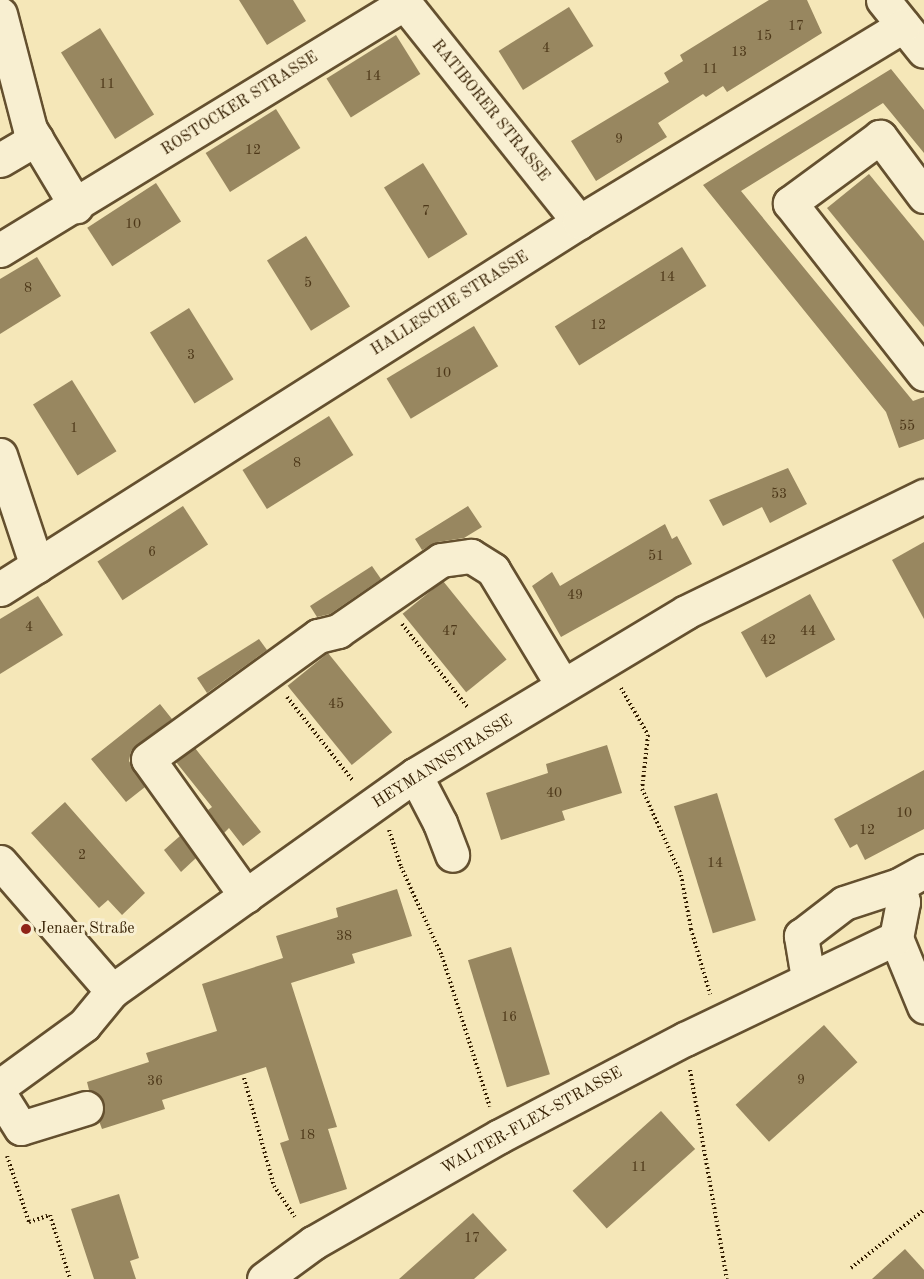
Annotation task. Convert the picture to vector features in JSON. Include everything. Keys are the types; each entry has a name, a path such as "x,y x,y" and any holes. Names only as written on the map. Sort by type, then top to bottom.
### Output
{"street":[{"path":"883,0 924,51"},
{"name":"ROSTOCKER STRASSE","path":"0,250 76,206 403,2"},
{"name":"RATIBORER STRASSE","path":"403,2 579,222"},
{"path":"0,14 36,139 76,206"},
{"name":"HALLESCHE STRASSE","path":"0,589 579,222 903,26"},
{"path":"924,196 880,137 790,203 924,374"},
{"path":"0,160 36,139"},
{"path":"0,455 37,566"},
{"name":"HEYMANNSTRASSE","path":"0,1086 84,1025 112,991 416,775 686,612 924,496"},
{"path":"246,896 148,759 215,706 236,697 318,636 338,631 441,560 463,556 483,562 493,570 563,686"},
{"path":"416,775 440,823 452,855"},
{"path":"0,862 112,991"},
{"path":"912,878 903,902 896,938 924,1006"},
{"path":"808,978 801,936 844,903 912,878"},
{"name":"WALTER-FLEX-STRASSE","path":"264,1279 313,1243 500,1137 685,1039 808,978 896,938"},
{"path":"0,1095 21,1128 86,1108"}],"path":[{"path":"383,600 488,732"},
{"path":"605,661 648,735 642,789 681,875 691,929 719,1022"},
{"path":"268,673 377,803 401,867 442,956 500,1137"},
{"path":"685,1039 727,1279"},
{"path":"244,1078 274,1186 313,1243"},
{"path":"4,1144 29,1222 50,1215 70,1279"},
{"path":"851,1268 924,1210"}],"building":[{"path":"239,0 293,0 306,21 267,45"},
{"path":"769,0 807,0 822,33 727,92 723,86 706,97 703,94 658,123 667,137 596,181 571,141 669,82 664,73 683,61 680,55"},
{"path":"569,7 593,46 523,90 499,51"},
{"path":"100,28 154,115 115,139 61,52"},
{"path":"396,35 420,74 351,117 326,78"},
{"path":"891,69 924,110 924,153 883,103 741,191 913,401 924,397 924,439 899,448 886,412 703,185"},
{"path":"276,109 300,148 230,192 206,153"},
{"path":"423,163 468,234 429,259 384,187"},
{"path":"869,174 924,241 924,327 827,208"},
{"path":"156,183 181,222 112,266 87,228"},
{"path":"306,236 350,306 311,331 267,260"},
{"path":"682,247 706,286 579,365 555,326"},
{"path":"37,257 61,296 0,334 0,279"},
{"path":"189,308 234,379 195,404 150,332"},
{"path":"474,326 498,366 411,419 387,379"},
{"path":"72,380 117,451 78,476 33,404"},
{"path":"329,416 353,455 267,509 242,470"},
{"path":"788,468 807,504 770,523 762,507 723,526 709,500"},
{"path":"183,506 208,545 123,600 97,562"},
{"path":"468,506 482,527 464,538 438,542 422,550 415,539"},
{"path":"665,524 672,539 677,536 692,564 561,637 532,586 552,572 560,586"},
{"path":"924,542 924,619 892,560"},
{"path":"372,566 381,579 330,614 317,617 310,606"},
{"path":"443,581 507,659 466,692 403,614"},
{"path":"810,594 835,639 766,678 741,632"},
{"path":"38,596 63,635 0,674 0,619"},
{"path":"259,639 267,650 207,693 197,678"},
{"path":"328,653 392,732 352,765 288,686"},
{"path":"160,704 172,719 131,751 129,761 145,787 126,802 91,759"},
{"path":"607,745 622,793 562,811 565,820 501,840 486,793 548,773 546,764"},
{"path":"195,748 261,832 243,846 229,828 224,833 208,810 212,807 176,762"},
{"path":"924,770 924,829 865,860 857,844 850,848 834,819"},
{"path":"717,793 756,920 713,933 674,806"},
{"path":"65,802 145,893 122,915 108,900 99,908 31,833"},
{"path":"180,836 196,858 181,872 164,850"},
{"path":"397,889 412,936 352,954 355,963 291,983 337,1127 328,1129 347,1189 300,1204 280,1143 289,1140 266,1067 162,1100 165,1109 102,1129 99,1121 104,1102 89,1090 87,1082 149,1062 146,1053 217,1031 202,984 283,958 276,936 338,917 336,908"},
{"path":"511,947 550,1074 507,1087 468,960"},
{"path":"824,1025 857,1062 769,1142 736,1105"},
{"path":"661,1111 695,1149 607,1229 573,1191"},
{"path":"119,1194 139,1258 130,1261 136,1279 94,1279 71,1209"},
{"path":"473,1213 507,1250 474,1279 399,1279"},
{"path":"905,1249 924,1270 924,1279 872,1279"}],"place":[{"name":"Jenaer Straße","path":"26,929"}]}
